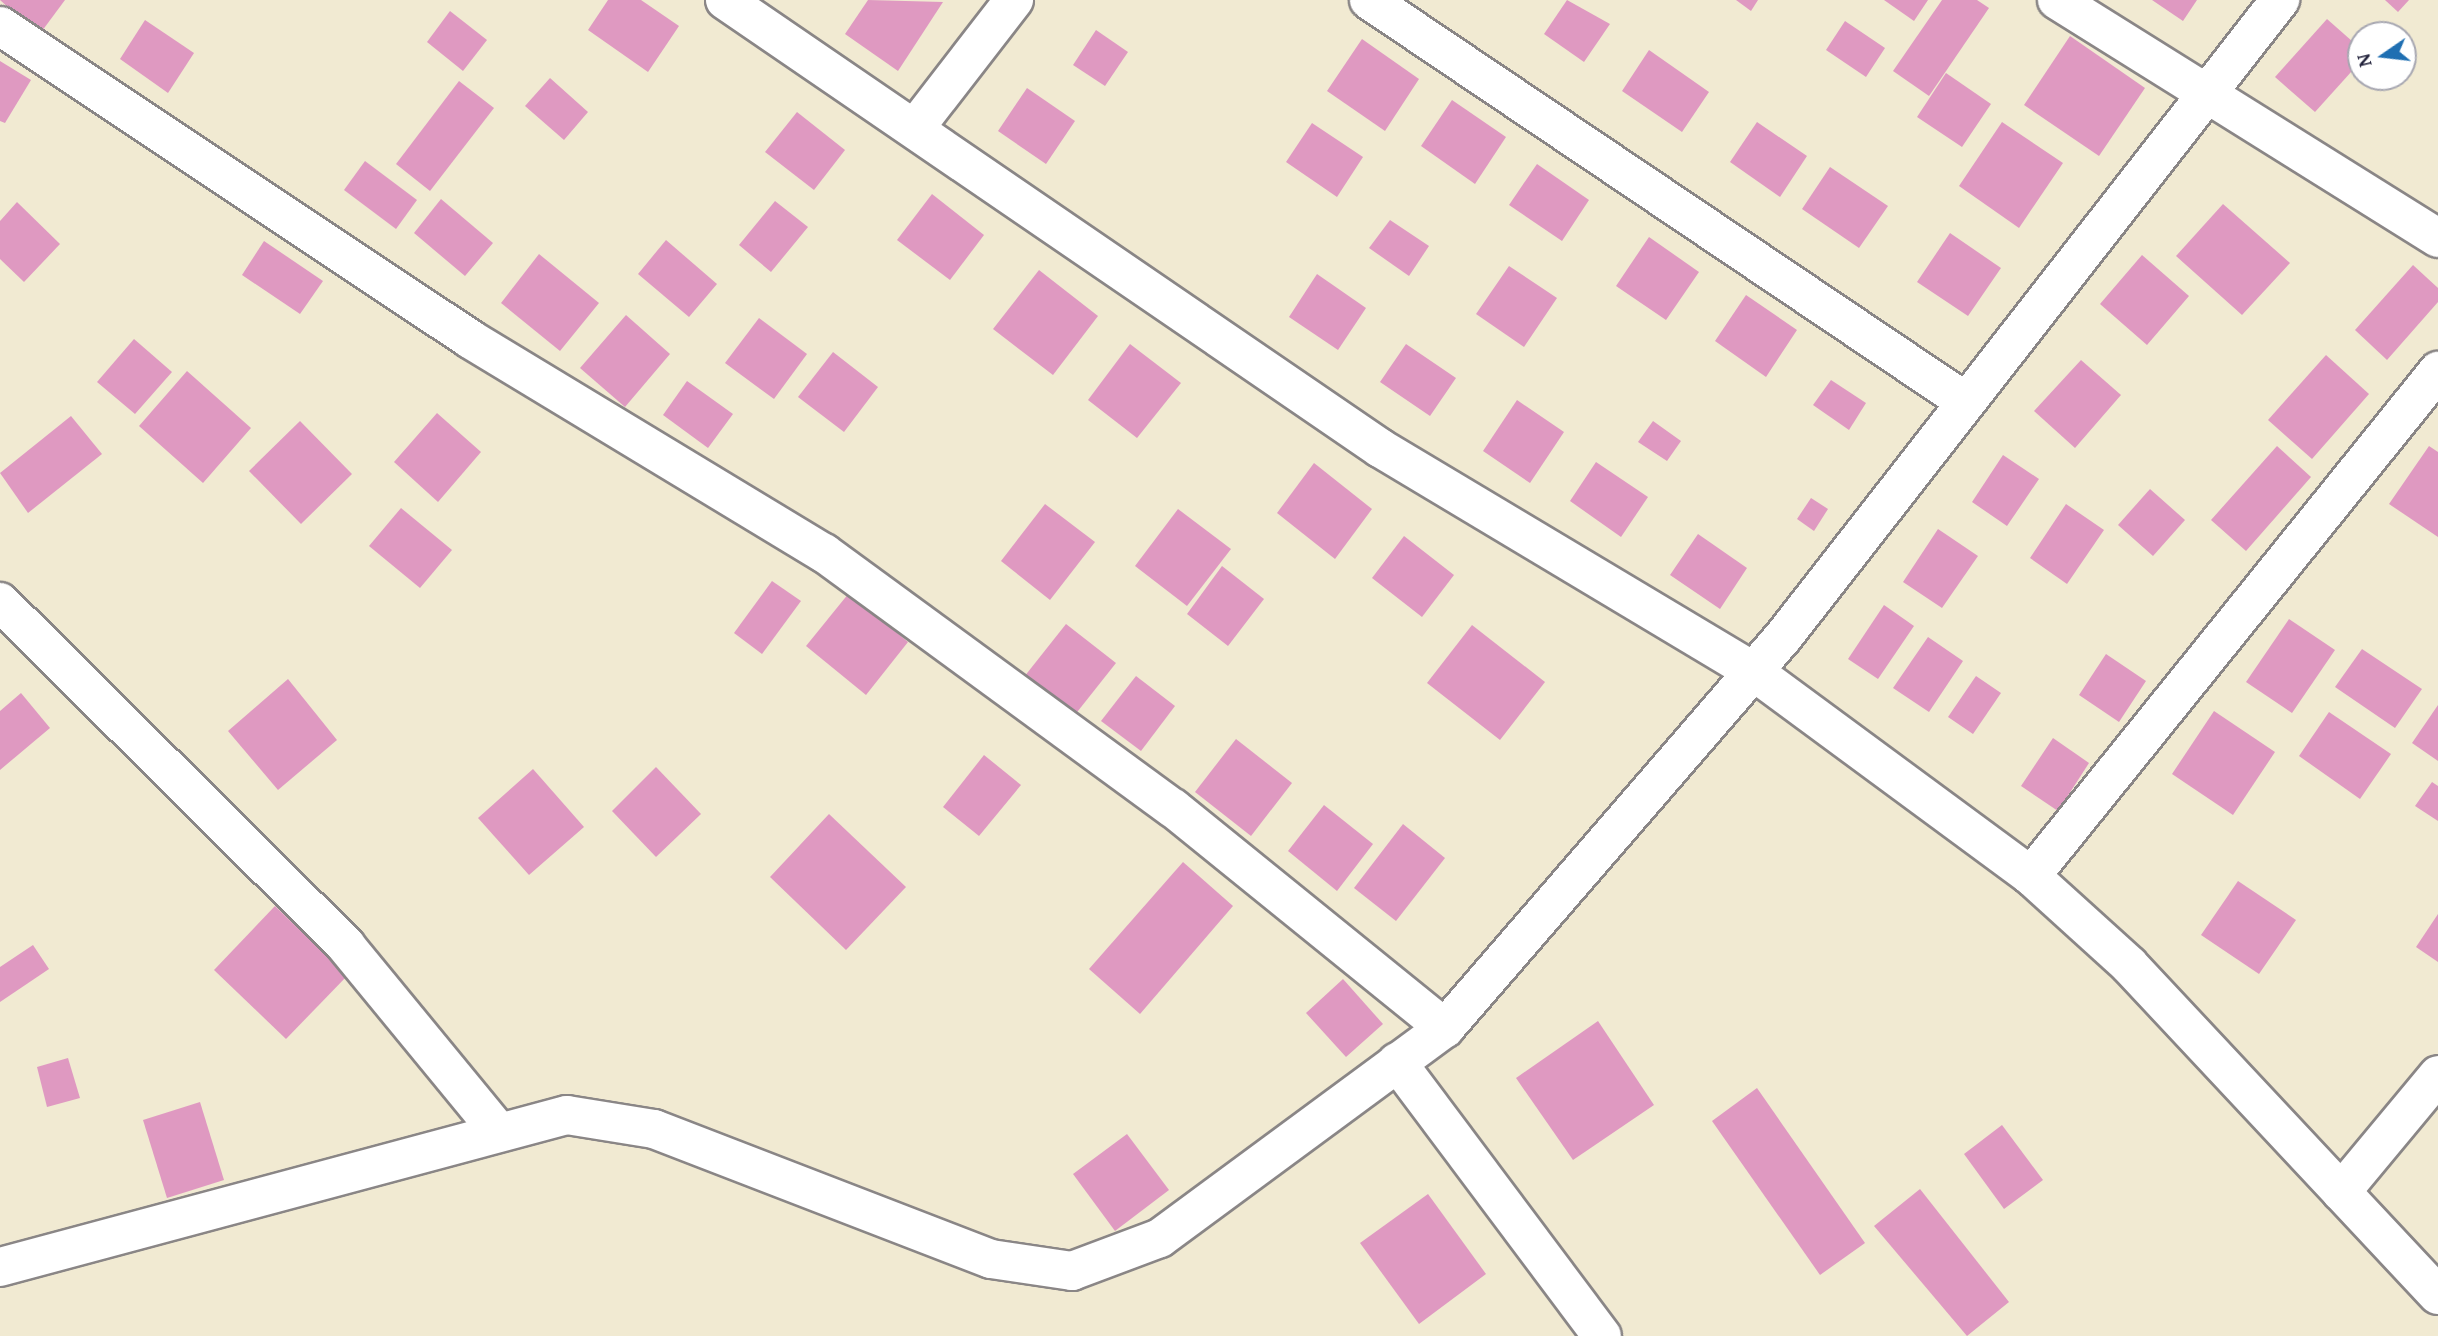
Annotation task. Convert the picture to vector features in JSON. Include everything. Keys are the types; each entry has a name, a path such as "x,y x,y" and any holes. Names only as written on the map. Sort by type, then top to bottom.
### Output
{"street":[{"path":"725,0 1380,448 1753,671 2031,876 2129,965 2438,1295"},
{"path":"915,128 1014,0"},
{"path":"1369,0 1966,402"},
{"path":"2057,0 2438,238"},
{"path":"0,1266 497,1130 567,1115 654,1129 991,1259 1072,1271 1160,1238 1445,1028 1753,671 2280,0"},
{"path":"0,26 470,339 824,553 1173,808 1445,1028"},
{"path":"2031,876 2438,370"},
{"path":"0,602 346,946 497,1130"},
{"path":"1396,1062 1602,1336"},
{"path":"2341,1192 2438,1075"}],"building":[{"path":"0,0 65,0 39,35"},
{"path":"608,0 641,0 679,26 648,72 588,30"},
{"path":"868,0 943,2 898,71 845,34"},
{"path":"1567,0 1610,24 1584,62 1544,34"},
{"path":"1736,0 1758,0 1751,11"},
{"path":"1884,0 1928,0 1914,21"},
{"path":"1942,0 1977,0 1989,8 1929,96 1893,71"},
{"path":"2152,0 2197,0 2183,21"},
{"path":"2385,0 2409,0 2398,12"},
{"path":"450,11 487,40 463,71 427,42"},
{"path":"2327,19 2347,37 2347,77 2315,112 2275,77"},
{"path":"145,20 194,53 168,93 120,59"},
{"path":"1845,21 1885,48 1866,77 1826,50"},
{"path":"1096,30 1128,52 1105,86 1073,65"},
{"path":"2070,36 2145,88 2099,156 2024,105"},
{"path":"1362,39 1419,79 1385,131 1327,91"},
{"path":"1649,50 1709,92 1682,132 1622,91"},
{"path":"0,61 31,80 5,123 0,121"},
{"path":"1946,73 1991,104 1962,147 1917,117"},
{"path":"550,78 588,112 564,140 525,106"},
{"path":"459,81 494,108 430,191 396,164"},
{"path":"1027,88 1075,121 1046,164 998,131"},
{"path":"1452,100 1506,137 1475,184 1421,146"},
{"path":"797,112 845,150 814,190 765,152"},
{"path":"1757,122 1807,156 1780,197 1730,162"},
{"path":"2002,122 2063,163 2019,228 1959,186"},
{"path":"1312,123 1363,157 1337,197 1286,162"},
{"path":"365,161 417,200 396,229 344,190"},
{"path":"1537,164 1589,200 1562,241 1509,205"},
{"path":"1830,167 1888,206 1859,248 1802,209"},
{"path":"932,194 984,235 950,280 897,240"},
{"path":"441,199 493,243 465,276 414,233"},
{"path":"775,201 808,227 771,272 739,245"},
{"path":"17,202 60,244 24,282 0,259 0,221"},
{"path":"2223,204 2290,263 2242,315 2176,256"},
{"path":"1390,220 1429,246 1409,276 1369,248"},
{"path":"1950,233 2001,268 1968,316 1917,282"},
{"path":"1649,237 1699,272 1666,320 1616,286"},
{"path":"666,240 717,284 689,317 638,274"},
{"path":"264,241 323,281 300,314 242,275"},
{"path":"539,254 599,303 560,351 501,303"},
{"path":"2142,255 2189,296 2147,345 2100,304"},
{"path":"2413,265 2438,288 2438,302 2387,360 2355,330"},
{"path":"1509,266 1557,298 1524,347 1476,314"},
{"path":"1039,270 1098,316 1053,375 993,329"},
{"path":"1317,274 1366,308 1338,350 1289,317"},
{"path":"1746,295 1797,330 1766,377 1715,341"},
{"path":"626,315 670,354 625,407 580,368"},
{"path":"759,318 807,354 774,399 725,363"},
{"path":"134,339 172,372 135,414 97,382"},
{"path":"1130,344 1181,383 1137,438 1088,400"},
{"path":"1406,344 1456,378 1430,416 1380,382"},
{"path":"833,352 878,387 844,432 798,397"},
{"path":"2326,355 2369,394 2312,459 2268,420"},
{"path":"2081,360 2121,395 2075,448 2034,411"},
{"path":"187,371 251,428 203,483 139,426"},
{"path":"1831,380 1866,403 1849,430 1813,405"},
{"path":"687,381 733,414 708,448 663,415"},
{"path":"1517,400 1564,432 1530,483 1483,451"},
{"path":"437,413 481,452 438,502 394,462"},
{"path":"71,416 102,454 28,513 0,473"},
{"path":"300,421 352,474 301,524 249,471"},
{"path":"1653,421 1681,441 1667,461 1638,442"},
{"path":"2277,446 2311,477 2246,551 2211,520"},
{"path":"2429,446 2438,452 2438,537 2389,504"},
{"path":"2003,455 2039,479 2007,526 1972,502"},
{"path":"1596,462 1648,497 1621,537 1570,501"},
{"path":"1314,463 1372,509 1335,559 1277,513"},
{"path":"2150,489 2185,520 2153,556 2118,525"},
{"path":"1811,498 1828,509 1814,531 1797,519"},
{"path":"1045,504 1095,542 1050,600 1001,561"},
{"path":"2066,504 2104,530 2067,584 2030,558"},
{"path":"401,508 452,550 420,588 369,546"},
{"path":"1178,509 1231,549 1187,606 1135,566"},
{"path":"1938,529 1978,556 1942,608 1903,582"},
{"path":"1698,534 1747,568 1720,609 1670,575"},
{"path":"1404,536 1454,575 1422,617 1372,578"},
{"path":"1222,566 1264,599 1228,646 1187,614"},
{"path":"772,581 801,601 762,654 734,633"},
{"path":"849,593 908,642 866,695 806,646"},
{"path":"1884,605 1914,626 1878,679 1848,659"},
{"path":"2289,619 2335,650 2292,713 2246,682"},
{"path":"1066,624 1116,663 1074,716 1024,677"},
{"path":"1472,625 1545,682 1500,740 1427,683"},
{"path":"1928,637 1963,661 1929,712 1893,688"},
{"path":"2362,649 2422,689 2395,728 2335,687"},
{"path":"2106,654 2146,681 2119,722 2079,695"},
{"path":"1136,676 1175,706 1141,751 1101,721"},
{"path":"1976,676 2001,693 1973,734 1948,717"},
{"path":"288,679 337,740 278,790 228,731"},
{"path":"21,693 50,728 0,770 0,711"},
{"path":"2438,705 2438,761 2412,743"},
{"path":"2214,711 2275,752 2233,815 2172,774"},
{"path":"2329,712 2391,754 2360,799 2299,756"},
{"path":"2053,738 2089,763 2058,811 2021,786"},
{"path":"1236,739 1292,783 1251,836 1195,792"},
{"path":"984,755 1021,785 979,836 943,807"},
{"path":"656,767 701,814 656,857 612,811"},
{"path":"533,769 584,827 529,875 478,818"},
{"path":"2432,782 2438,786 2438,821 2415,806"},
{"path":"1324,805 1373,844 1337,891 1288,851"},
{"path":"829,814 906,887 846,950 770,877"},
{"path":"1403,824 1445,858 1396,921 1354,888"},
{"path":"1183,862 1233,906 1140,1014 1089,969"},
{"path":"2238,881 2296,920 2259,974 2201,935"},
{"path":"275,906 347,976 286,1039 214,970"},
{"path":"2438,914 2438,962 2416,947"},
{"path":"33,945 49,969 0,1002 0,967"},
{"path":"1343,979 1383,1024 1346,1057 1306,1013"},
{"path":"1598,1021 1654,1105 1573,1160 1516,1078"},
{"path":"68,1058 80,1098 47,1107 37,1067"},
{"path":"1757,1088 1865,1243 1820,1275 1712,1121"},
{"path":"200,1102 224,1180 167,1198 143,1120"},
{"path":"2002,1125 2043,1180 2004,1209 1964,1154"},
{"path":"1127,1134 1169,1190 1115,1231 1073,1174"},
{"path":"1920,1189 2009,1302 1967,1336 1874,1226"},
{"path":"1428,1194 1486,1274 1419,1324 1360,1243"}]}
